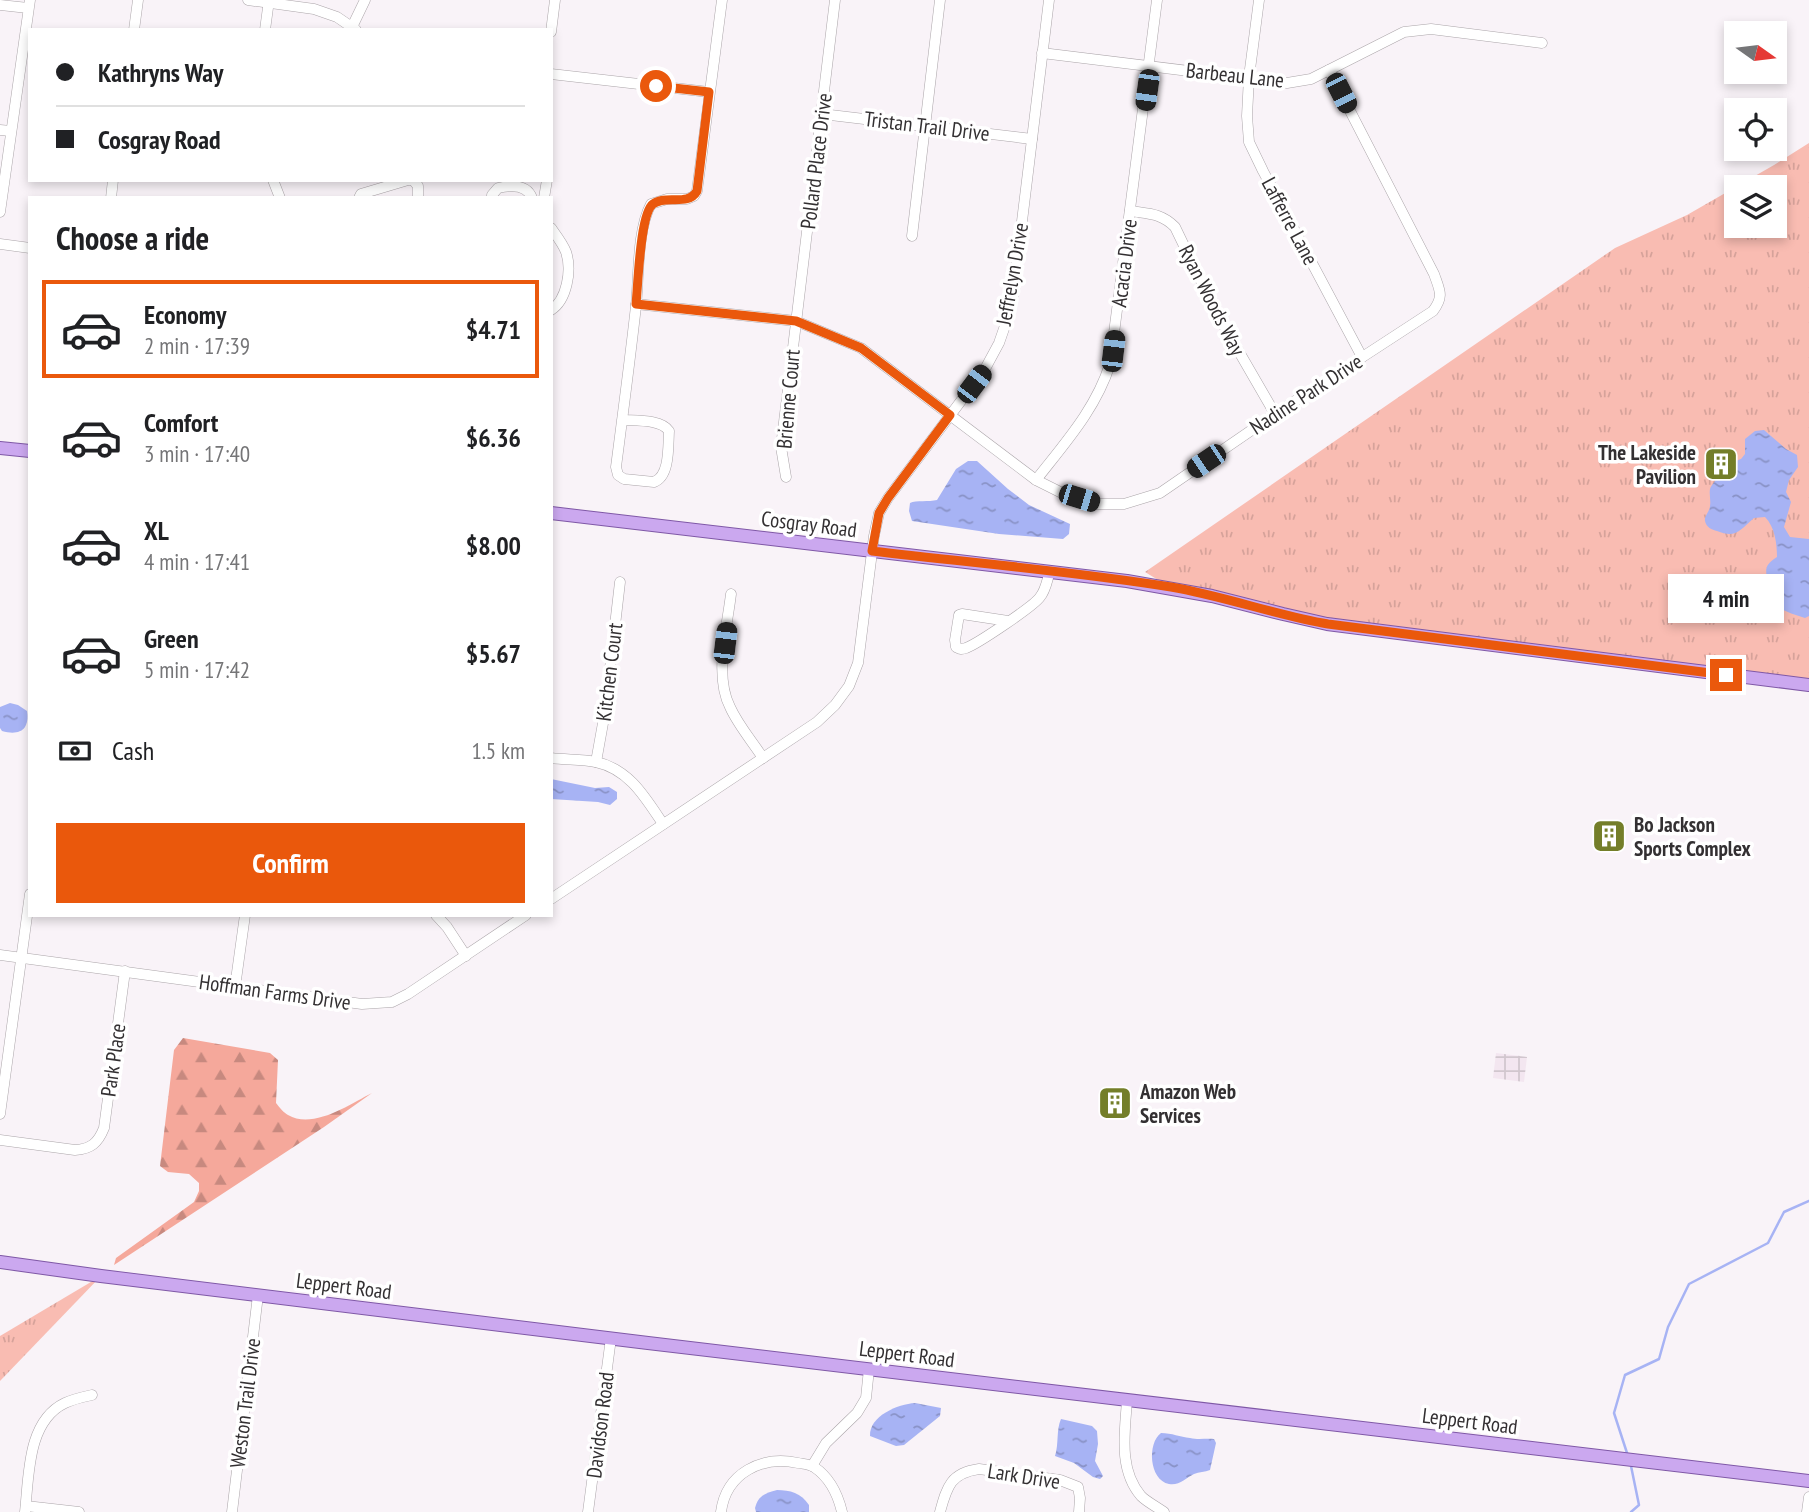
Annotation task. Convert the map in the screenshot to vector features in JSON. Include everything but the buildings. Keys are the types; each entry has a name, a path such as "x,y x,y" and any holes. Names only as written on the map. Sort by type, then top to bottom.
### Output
{"main road":[{"path":"0,448 28,451"},
{"name":"Cosgray Road","path":"553,513 1050,571 1179,589 1328,624 1809,685"},
{"name":"Leppert Road","path":"0,1262 1809,1481"}],"street":[{"path":"134,28 138,0"},
{"path":"248,0 314,9 337,17 354,28 365,0"},
{"path":"552,28 555,0"},
{"path":"622,419 666,426 669,431 663,478 654,482 624,479 618,475 616,467 643,227 651,204 687,199 694,197 697,191 722,0"},
{"name":"Pollard Place Drive","path":"796,321 835,0"},
{"path":"912,236 940,0"},
{"name":"Jeffrelyn Drive","path":"872,551 879,513 985,369 999,343 1007,320 1013,295 1049,0"},
{"name":"Acacia Drive","path":"1036,480 1084,418 1100,392 1113,351 1157,0"},
{"name":"Lafferre Lane","path":"1259,0 1249,78 1247,116 1250,142 1362,357"},
{"path":"265,28 269,1"},
{"path":"0,5 29,4 0,212"},
{"name":"Barbeau Lane","path":"1042,53 1287,83 1311,79 1404,32 1431,29 1542,43"},
{"name":"Nadine Park Drive","path":"636,304 796,321 861,348 1036,480 1064,494 1097,504 1124,504 1160,493 1433,311 1439,302 1441,292 1434,274 1329,70"},
{"path":"553,74 709,92"},
{"name":"Tristan Trail Drive","path":"821,114 1032,139"},
{"path":"0,130 11,131"},
{"path":"360,196 401,182"},
{"path":"492,196 498,188 509,186 525,189 531,196"},
{"name":"Ryan Woods Way","path":"1130,211 1157,215 1167,219 1175,227 1216,312 1275,414"},
{"path":"553,231 566,253 568,272 562,299 553,309"},
{"path":"0,244 28,248"},
{"name":"Brienne Court","path":"786,477 781,447 796,321"},
{"path":"553,898 817,722 835,705 849,686 858,663 872,551"},
{"path":"1008,621 959,615 956,648 966,649 1008,621 1036,602 1043,594 1050,571"},
{"name":"Kitchen Court","path":"596,762 605,712 620,582"},
{"path":"731,594 722,668 723,688 730,708 763,758"},
{"path":"553,758 596,762 621,771 641,791 663,824"},
{"path":"0,1114 28,908"},
{"path":"235,987 245,917"},
{"path":"438,917 466,956"},
{"name":"Hoffman Farms Drive","path":"0,955 362,1004 392,1002 523,917"},
{"name":"Park Place","path":"0,1140 75,1150 93,1146 100,1138 104,1128 125,971"},
{"name":"Weston Trail Drive","path":"232,1512 258,1295"},
{"name":"Davidson Road","path":"588,1512 611,1338"},
{"path":"812,1466 826,1443 857,1413 866,1398 869,1369"},
{"path":"79,1512 26,1509 32,1453 39,1430 47,1418 65,1403 92,1395"},
{"path":"1127,1400 1124,1461 1142,1496 1164,1512"},
{"path":"721,1512 734,1481 750,1467 769,1460 792,1461 812,1466 838,1496 842,1512"},
{"name":"Lark Drive","path":"940,1512 949,1484 967,1471 979,1469 1060,1480 1078,1487 1079,1512"},
{"path":"1807,1512 1809,1497"}],"shaded area":[{"path":"1496,1053 1527,1057 1524,1082 1493,1078"}],"green space":[{"path":"1809,143 1809,685 1327,624 1168,586 1145,572 1615,248 1687,215 1724,194 1724,238 1787,238 1787,175 1757,175 1780,161 1787,161 1787,157"},
{"path":"183,1038 270,1053 278,1060 276,1103 286,1114 298,1119 320,1118 372,1093 114,1265 116,1258 194,1202 199,1191 199,1183 189,1174 168,1172 160,1166 174,1050"},
{"path":"101,1276 0,1381 0,1336"}],"water":[{"path":"1764,430 1797,455 1798,467 1789,480 1786,492 1791,502 1784,527 1790,537 1809,539 1809,616 1805,618 1774,605 1766,598 1766,569 1777,557 1773,531 1765,517 1754,518 1733,534 1711,529 1705,521 1710,508 1712,485 1745,454 1745,439 1755,431"},
{"path":"968,461 977,461 1029,505 1070,524 1069,534 1063,539 999,534 912,521 910,503 937,500 956,469"},
{"path":"10,703 27,711 25,727 14,733 2,731 0,728 0,707"},
{"path":"553,779 595,788 609,787 617,792 617,799 610,805 553,799"},
{"path":"915,1403 941,1408 940,1416 904,1445 896,1446 870,1436 879,1417 893,1409"},
{"path":"1061,1419 1092,1426 1097,1431 1095,1461 1103,1476 1100,1479 1074,1463 1055,1456"},
{"path":"1161,1433 1193,1439 1214,1439 1216,1443 1210,1470 1194,1474 1176,1484 1162,1481 1157,1476 1152,1461 1154,1445"},
{"path":"777,1490 799,1495 809,1505 809,1512 756,1512 756,1504 760,1498"}],"waterway":[{"path":"1627,1453 1614,1413 1625,1375 1659,1359 1668,1327 1689,1284 1768,1243 1784,1212 1809,1201"},
{"path":"1631,1466 1639,1505 1631,1512"}],"place":[{"name":"The Lakeside Pavilion","path":"1721,464"},
{"name":"Bo Jackson Sports Complex","path":"1609,836"},
{"name":"Amazon Web Services","path":"1115,1103"}],"route":[{"path":"656,86 709,92 697,191 694,197 687,199 667,199 651,204 646,212 636,304 796,321 861,348 950,415 879,513 872,551 1168,587 1328,624 1726,675"}]}
